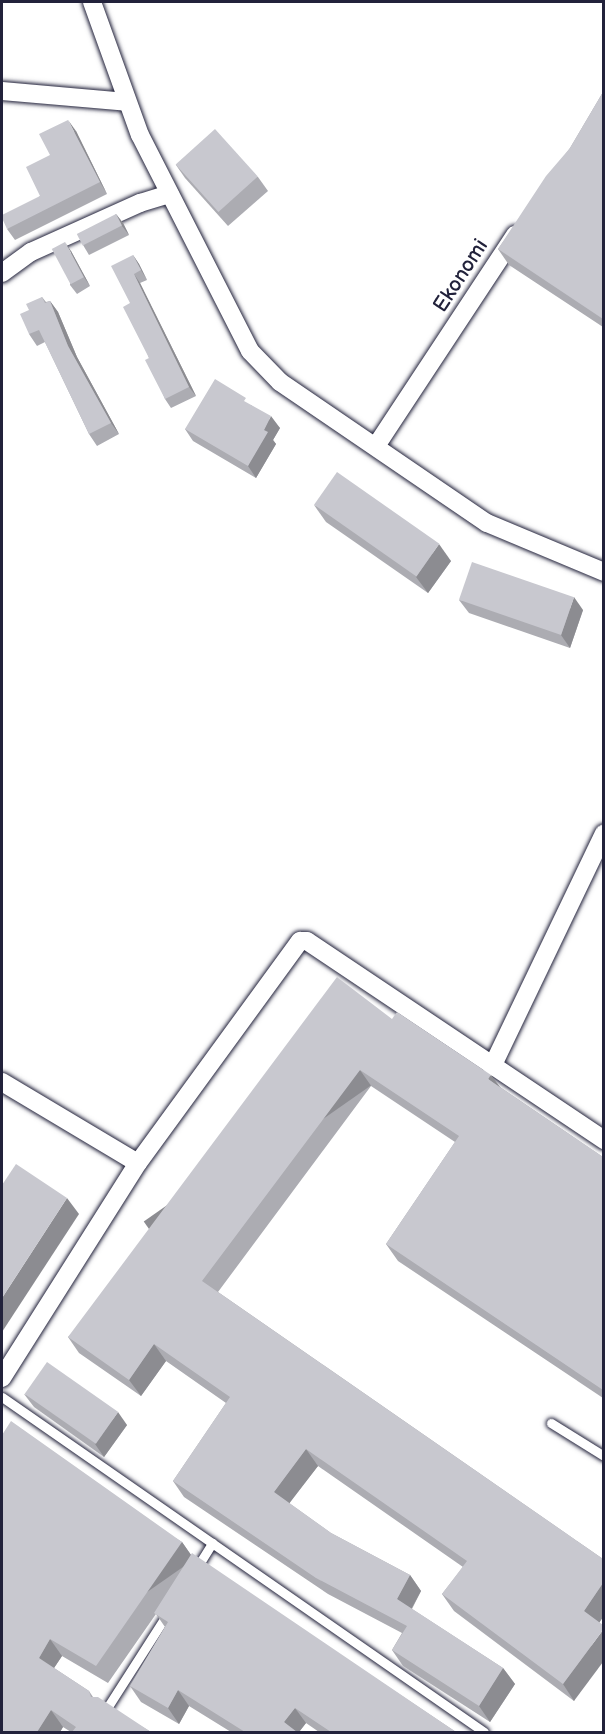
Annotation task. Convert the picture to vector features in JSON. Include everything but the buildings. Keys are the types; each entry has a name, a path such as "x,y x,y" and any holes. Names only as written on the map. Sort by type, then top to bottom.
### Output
{"street":[{"path":"92,2 127,102 170,194 250,351 280,382 376,446 413,476 486,523 603,572"},
{"path":"2,91 127,102"},
{"path":"2,273 31,252 140,203 170,194"},
{"name":"Ekonomi","path":"376,446 525,219"},
{"path":"492,1066 603,833"},
{"path":"2,1378 138,1163 300,941 307,941 603,1140"},
{"path":"2,1082 138,1163"}],"lane":[{"path":"2,1397 484,1732"},
{"path":"551,1423 603,1456"},
{"path":"187,1582 212,1543"},
{"path":"107,1708 175,1601"}]}
